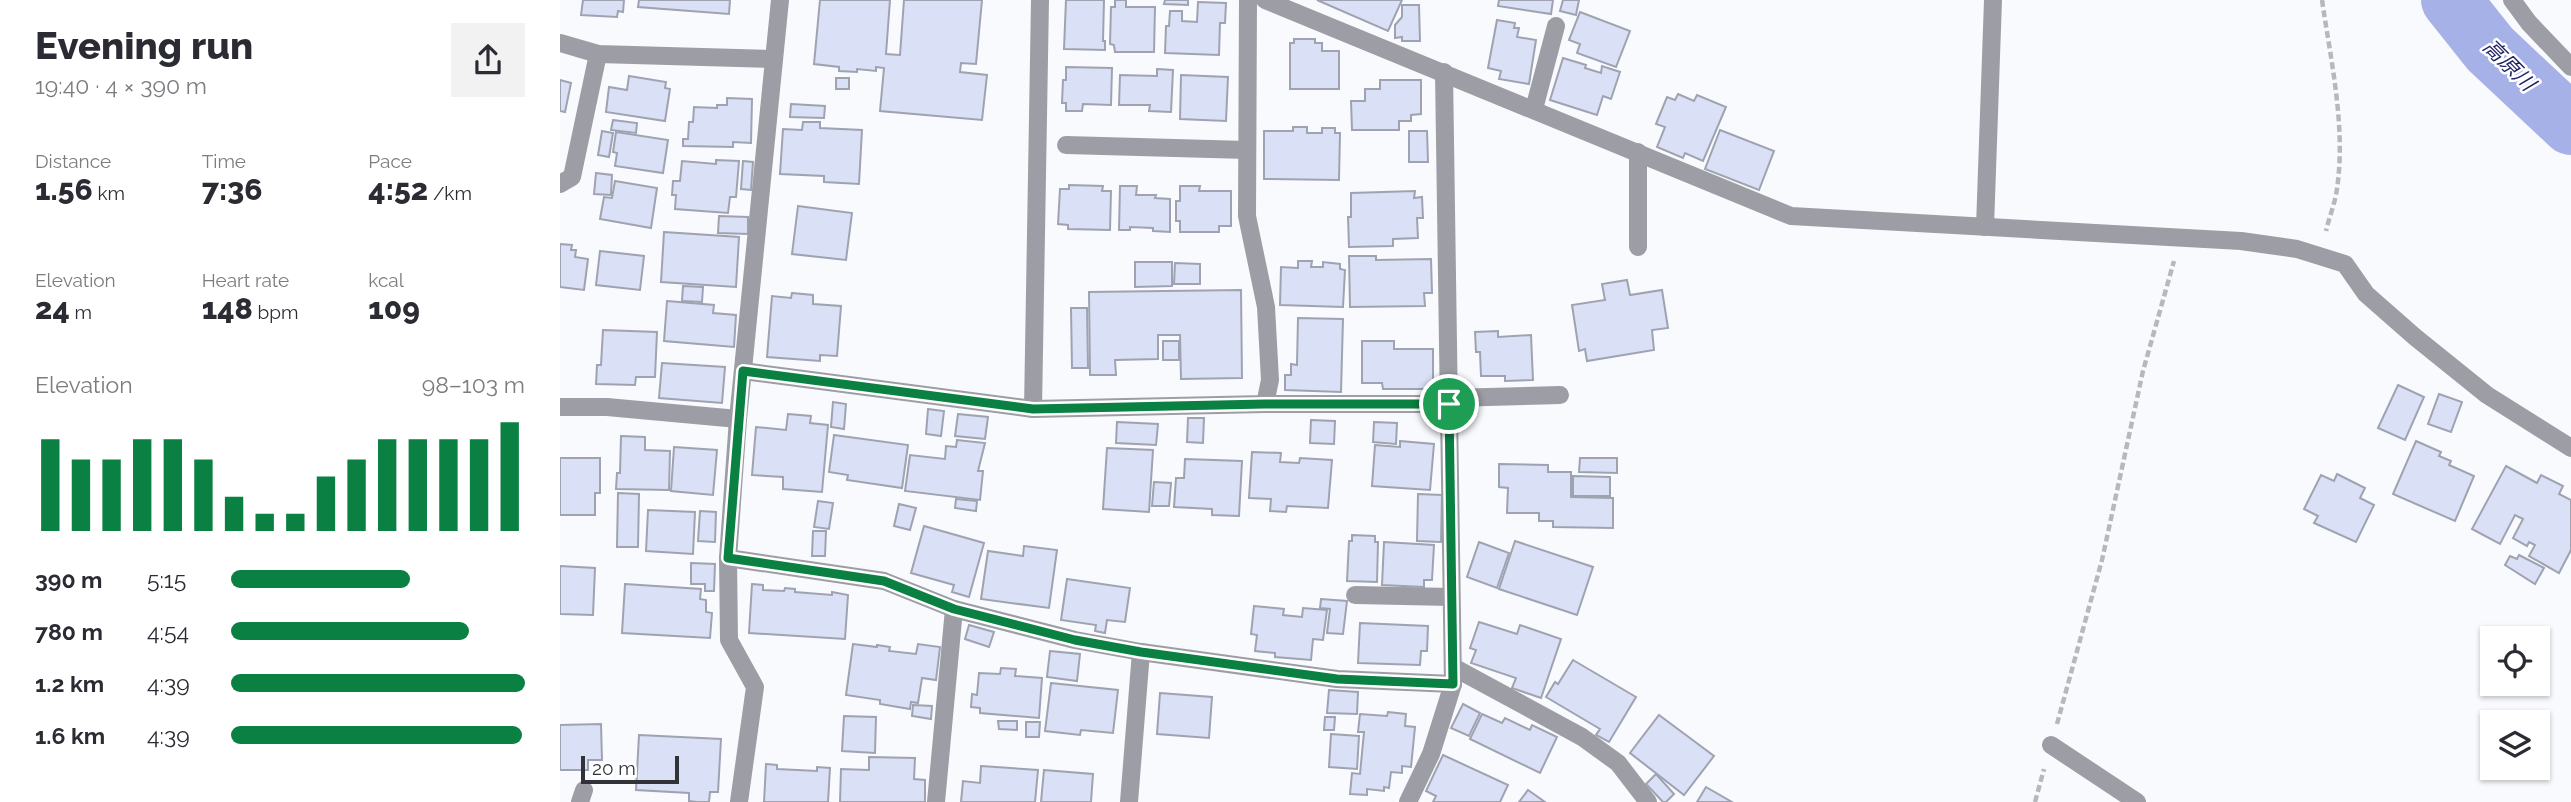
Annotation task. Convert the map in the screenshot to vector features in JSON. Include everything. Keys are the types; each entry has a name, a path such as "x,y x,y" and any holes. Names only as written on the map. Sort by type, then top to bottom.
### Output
{"street":[{"path":"739,802 755,687 729,639 728,558 738,419 780,0"},
{"path":"1033,409 1040,0"},
{"path":"1248,0 1247,216 1266,307 1270,380 1265,404"},
{"path":"1265,0 1791,216 2241,241 2297,249 2345,264 2367,294 2425,346 2487,395 2571,448"},
{"path":"1985,228 1993,0"},
{"path":"2512,0 2529,23 2571,67"},
{"path":"1534,109 1556,26"},
{"path":"560,43 598,54 774,59"},
{"path":"560,184 572,177 598,54"},
{"path":"1408,802 1430,754 1453,676 1444,72"},
{"path":"1066,145 1247,150"},
{"path":"1638,152 1638,247"},
{"path":"743,371 1033,409 1449,401 1560,395"},
{"path":"560,407 607,407 738,419"},
{"path":"728,558 884,581 954,609 1075,640 1141,652 1337,679 1453,676 1582,737 1618,763 1648,802"},
{"path":"1356,595 1451,597"},
{"path":"936,802 954,609"},
{"path":"1129,802 1141,652"},
{"path":"2051,745 2137,802"}],"path":[{"path":"2319,256 2337,190 2340,138 2322,0"},
{"path":"2035,802 2102,561 2143,371 2179,239"}],"building":[{"path":"583,0 624,0 623,12 618,11 617,17 581,15"},
{"path":"639,0 730,0 729,14 638,7"},
{"path":"820,0 890,0 886,54 900,55 904,0 982,0 976,64 961,63 960,72 987,75 982,120 880,111 884,68 876,67 876,71 839,71 839,67 814,64"},
{"path":"1066,0 1104,0 1105,50 1064,49"},
{"path":"1115,0 1126,0 1126,7 1155,7 1154,52 1115,52 1114,45 1110,44 1111,7 1115,7"},
{"path":"1165,0 1188,0 1188,5 1164,4"},
{"path":"1317,0 1402,0 1388,31"},
{"path":"1499,0 1553,0 1551,14 1498,6"},
{"path":"1563,0 1579,0 1576,15 1560,11"},
{"path":"1198,2 1226,3 1225,23 1220,23 1219,55 1165,53 1166,26 1169,26 1170,11 1182,11 1182,21 1197,22"},
{"path":"1402,5 1419,5 1420,41 1402,41 1402,37 1395,38 1395,25 1402,17"},
{"path":"1580,12 1630,31 1616,67 1577,53 1580,44 1569,40"},
{"path":"1497,20 1515,23 1514,28 1519,28 1517,37 1536,40 1529,84 1499,79 1501,71 1488,68"},
{"path":"1294,39 1315,39 1315,43 1322,43 1322,51 1339,51 1339,89 1290,89 1290,43 1294,43"},
{"path":"1563,58 1601,73 1602,66 1620,72 1611,99 1603,96 1597,115 1550,100"},
{"path":"1066,67 1112,68 1111,105 1083,104 1082,111 1066,111 1066,103 1062,103"},
{"path":"1157,69 1173,70 1171,112 1149,111 1150,105 1119,105 1120,75 1157,76"},
{"path":"1181,75 1228,77 1226,121 1180,119"},
{"path":"629,76 666,82 665,88 670,89 665,121 606,112 609,87 627,90"},
{"path":"836,78 849,78 849,89 836,89"},
{"path":"560,80 571,83 565,112 560,111"},
{"path":"1380,80 1421,80 1421,114 1411,115 1411,121 1399,121 1399,130 1352,130 1351,101 1365,101 1365,89 1380,89"},
{"path":"1678,94 1694,101 1697,95 1726,107 1703,161 1685,153 1683,158 1657,147 1665,127 1656,124 1667,97 1675,100"},
{"path":"727,98 752,99 751,143 733,142 733,147 683,146 683,139 688,139 689,122 693,122 694,107 717,108 717,105 727,105"},
{"path":"791,104 825,106 824,118 790,117"},
{"path":"613,120 637,123 636,133 611,130"},
{"path":"803,122 820,122 820,128 862,130 859,184 824,182 824,176 780,174 783,129 802,130"},
{"path":"1293,127 1307,127 1307,133 1322,133 1322,128 1335,128 1335,133 1340,133 1339,180 1264,179 1264,131 1293,131"},
{"path":"1720,130 1774,151 1759,190 1705,169"},
{"path":"602,131 613,133 609,157 598,155"},
{"path":"1409,131 1427,131 1428,162 1409,162"},
{"path":"616,132 668,140 663,173 615,166 617,153 613,152"},
{"path":"716,160 739,161 736,197 730,197 728,213 675,209 673,181 680,181 682,161 716,164"},
{"path":"743,161 753,162 751,190 741,189"},
{"path":"596,173 612,175 611,195 594,194"},
{"path":"615,181 657,188 651,228 600,219 604,197 612,198"},
{"path":"1069,185 1103,186 1102,191 1111,191 1110,230 1068,229 1068,225 1058,224 1060,189 1069,189"},
{"path":"1120,186 1137,186 1136,195 1156,195 1155,198 1170,199 1170,232 1130,227 1130,230 1119,230"},
{"path":"1180,186 1200,186 1199,191 1231,191 1231,226 1219,226 1219,232 1180,232 1180,221 1176,221 1176,201 1180,201"},
{"path":"1415,191 1414,198 1422,197 1423,218 1417,218 1418,238 1393,239 1393,246 1349,247 1348,217 1351,217 1351,193"},
{"path":"798,206 852,213 846,260 792,254"},
{"path":"719,216 748,217 748,234 718,233"},
{"path":"664,232 739,237 736,287 661,282"},
{"path":"560,244 572,245 571,250 576,250 575,257 588,259 584,290 560,287"},
{"path":"600,251 644,256 640,290 596,285"},
{"path":"1349,256 1376,256 1376,260 1431,259 1432,293 1424,293 1425,306 1350,307"},
{"path":"1298,261 1312,261 1311,267 1323,267 1323,262 1340,264 1340,269 1345,270 1343,307 1280,305 1281,267 1298,268"},
{"path":"1135,262 1172,262 1172,286 1135,287"},
{"path":"1175,263 1200,264 1200,284 1174,284"},
{"path":"1627,280 1630,295 1662,290 1668,328 1652,330 1654,350 1587,361 1585,349 1579,351 1572,305 1605,300 1602,284"},
{"path":"683,286 703,287 702,302 682,301"},
{"path":"1241,290 1242,378 1181,379 1180,335 1158,335 1158,359 1115,360 1116,375 1090,375 1089,292"},
{"path":"792,293 813,295 813,304 841,306 837,356 820,355 820,361 767,357 772,296 791,298"},
{"path":"667,301 714,305 713,313 736,315 734,347 664,341"},
{"path":"1071,308 1087,308 1088,368 1072,368"},
{"path":"1298,318 1343,319 1341,392 1285,390 1285,375 1291,375 1291,364 1297,365"},
{"path":"603,330 657,332 655,377 636,377 635,385 596,384 597,365 601,365"},
{"path":"1498,331 1498,337 1531,335 1533,380 1505,381 1505,376 1481,376 1480,352 1476,352 1475,332"},
{"path":"1163,341 1179,341 1179,360 1163,360"},
{"path":"1362,341 1394,341 1394,349 1433,349 1433,389 1383,389 1382,383 1362,383"},
{"path":"662,363 725,367 722,403 659,398"},
{"path":"2398,385 2424,397 2405,440 2378,428"},
{"path":"2439,394 2462,402 2451,432 2428,424"},
{"path":"833,402 846,404 844,429 831,427"},
{"path":"928,409 944,411 941,436 926,434"},
{"path":"788,414 811,416 810,423 828,425 822,492 783,489 783,477 752,475 756,427 786,430"},
{"path":"958,414 988,417 985,439 955,436"},
{"path":"1188,418 1204,418 1203,443 1187,442"},
{"path":"1311,420 1335,421 1334,444 1310,443"},
{"path":"1117,422 1158,424 1156,445 1116,443"},
{"path":"1374,422 1397,423 1396,444 1373,442"},
{"path":"834,435 908,445 902,488 847,480 848,475 829,472"},
{"path":"621,436 645,437 645,450 670,451 669,490 616,489 617,473 620,473"},
{"path":"957,440 985,443 978,471 983,471 980,500 905,491 910,455 945,459 946,446 956,447"},
{"path":"1400,441 1434,444 1430,490 1372,486 1375,445 1400,447"},
{"path":"2416,441 2441,452 2439,456 2451,461 2449,465 2474,476 2455,521 2393,494"},
{"path":"674,447 717,450 713,495 671,491"},
{"path":"1107,448 1153,450 1149,512 1103,509"},
{"path":"1252,452 1281,453 1280,462 1299,463 1300,458 1332,460 1328,508 1287,506 1286,512 1270,511 1271,499 1249,498"},
{"path":"560,458 600,458 600,493 595,493 595,515 560,515"},
{"path":"1580,458 1617,458 1617,473 1579,472"},
{"path":"1185,459 1242,461 1239,516 1212,515 1212,509 1174,507 1176,478 1184,478"},
{"path":"1499,464 1548,465 1548,472 1571,472 1571,497 1613,498 1613,528 1553,527 1553,521 1539,521 1539,513 1507,513 1508,488 1499,487"},
{"path":"2506,466 2537,483 2541,475 2563,486 2559,494 2571,500 2571,550 2559,573 2529,556 2535,545 2529,542 2527,546 2513,538 2523,519 2515,515 2500,544 2472,529"},
{"path":"2337,474 2365,488 2360,498 2374,505 2356,542 2314,523 2318,516 2304,509 2321,475 2334,481"},
{"path":"1573,476 1610,477 1610,496 1573,496"},
{"path":"1154,482 1171,483 1169,506 1152,506"},
{"path":"618,493 639,494 638,547 617,547"},
{"path":"1418,494 1442,495 1441,542 1417,541"},
{"path":"956,499 977,501 976,511 955,508"},
{"path":"818,501 833,503 829,529 814,527"},
{"path":"899,504 916,508 910,530 894,526"},
{"path":"648,510 695,512 693,554 646,551"},
{"path":"700,511 716,512 715,542 698,541"},
{"path":"924,526 984,543 969,597 952,592 954,585 911,573"},
{"path":"813,531 826,531 825,556 812,556"},
{"path":"1352,535 1375,536 1375,542 1378,542 1377,582 1347,581 1349,541 1352,541"},
{"path":"1515,541 1593,567 1577,615 1499,589"},
{"path":"1384,542 1434,545 1432,580 1424,580 1424,587 1382,585"},
{"path":"1479,542 1509,553 1497,588 1467,577"},
{"path":"1024,546 1057,550 1049,608 981,599 988,551 1023,556"},
{"path":"2519,555 2544,568 2535,584 2505,565 2510,556 2517,559"},
{"path":"691,563 715,564 714,591 705,591 705,584 691,584"},
{"path":"560,566 595,568 593,615 560,614"},
{"path":"1067,579 1130,588 1125,622 1107,620 1105,633 1095,631 1096,625 1061,620"},
{"path":"625,584 701,589 700,599 706,600 706,612 712,613 710,638 622,633"},
{"path":"752,584 763,585 763,590 784,591 785,588 795,589 795,592 848,595 845,639 749,633"},
{"path":"1321,599 1347,601 1343,634 1327,633 1330,609 1320,608"},
{"path":"1254,606 1284,609 1283,615 1302,617 1303,608 1327,610 1323,640 1313,639 1311,660 1275,657 1275,653 1255,651 1257,635 1251,634"},
{"path":"1479,622 1517,634 1520,625 1561,639 1541,698 1512,688 1516,678 1471,663 1476,650 1470,648"},
{"path":"1360,623 1428,626 1427,651 1421,651 1420,665 1358,663"},
{"path":"969,625 994,632 989,647 965,639"},
{"path":"853,644 890,647 889,651 916,654 918,644 940,647 936,680 922,678 918,703 911,702 910,709 880,704 880,700 846,695"},
{"path":"1050,651 1080,654 1077,681 1047,677"},
{"path":"1573,660 1636,697 1609,742 1596,735 1600,729 1546,697"},
{"path":"1001,668 1016,669 1015,676 1042,678 1039,718 980,713 980,708 971,707 972,694 977,695 979,673 1000,674"},
{"path":"1051,683 1118,690 1113,733 1081,730 1080,735 1045,731"},
{"path":"1329,690 1358,692 1357,714 1327,713"},
{"path":"1160,693 1212,697 1209,738 1157,734"},
{"path":"1463,704 1480,713 1469,736 1451,728"},
{"path":"913,705 932,706 931,719 912,716"},
{"path":"1388,712 1406,714 1405,726 1415,727 1411,767 1402,766 1402,773 1391,772 1389,788 1384,787 1384,791 1367,789 1367,795 1350,794 1352,773 1360,774 1364,732 1358,732 1360,714 1387,716"},
{"path":"1482,714 1502,723 1505,718 1530,730 1532,725 1557,737 1540,773 1470,739"},
{"path":"1659,715 1714,756 1684,795 1630,753"},
{"path":"844,716 876,717 875,753 842,751"},
{"path":"1325,717 1335,717 1334,730 1324,730"},
{"path":"998,721 1017,721 1017,730 999,729"},
{"path":"1026,722 1040,722 1039,737 1026,737"},
{"path":"601,724 602,760 588,760 588,770 560,770 560,725"},
{"path":"1331,734 1359,736 1357,769 1329,767"},
{"path":"639,735 721,739 718,792 710,792 709,802 697,802 689,801 689,793 636,790"},
{"path":"1443,755 1508,785 1500,802 1433,802 1436,796 1426,791"},
{"path":"869,757 915,758 914,779 925,780 925,802 840,802 841,769 869,770"},
{"path":"766,764 777,765 777,769 817,771 817,767 830,768 828,802 764,802"},
{"path":"981,766 1038,770 1035,802 961,802 963,781 980,783"},
{"path":"1044,770 1093,774 1091,802 1041,802"},
{"path":"1656,774 1674,794 1666,802 1646,784"},
{"path":"1706,787 1732,802 1697,802"},
{"path":"1528,790 1545,802 1519,802"}],"waterway":[{"name":"高原川","path":"2451,0 2490,49 2571,125"}],"route":[{"path":"743,371 1033,409 1265,404 1449,404 1453,684 1337,679 1141,652 1075,640 954,609 884,581 728,558 743,371"}]}
